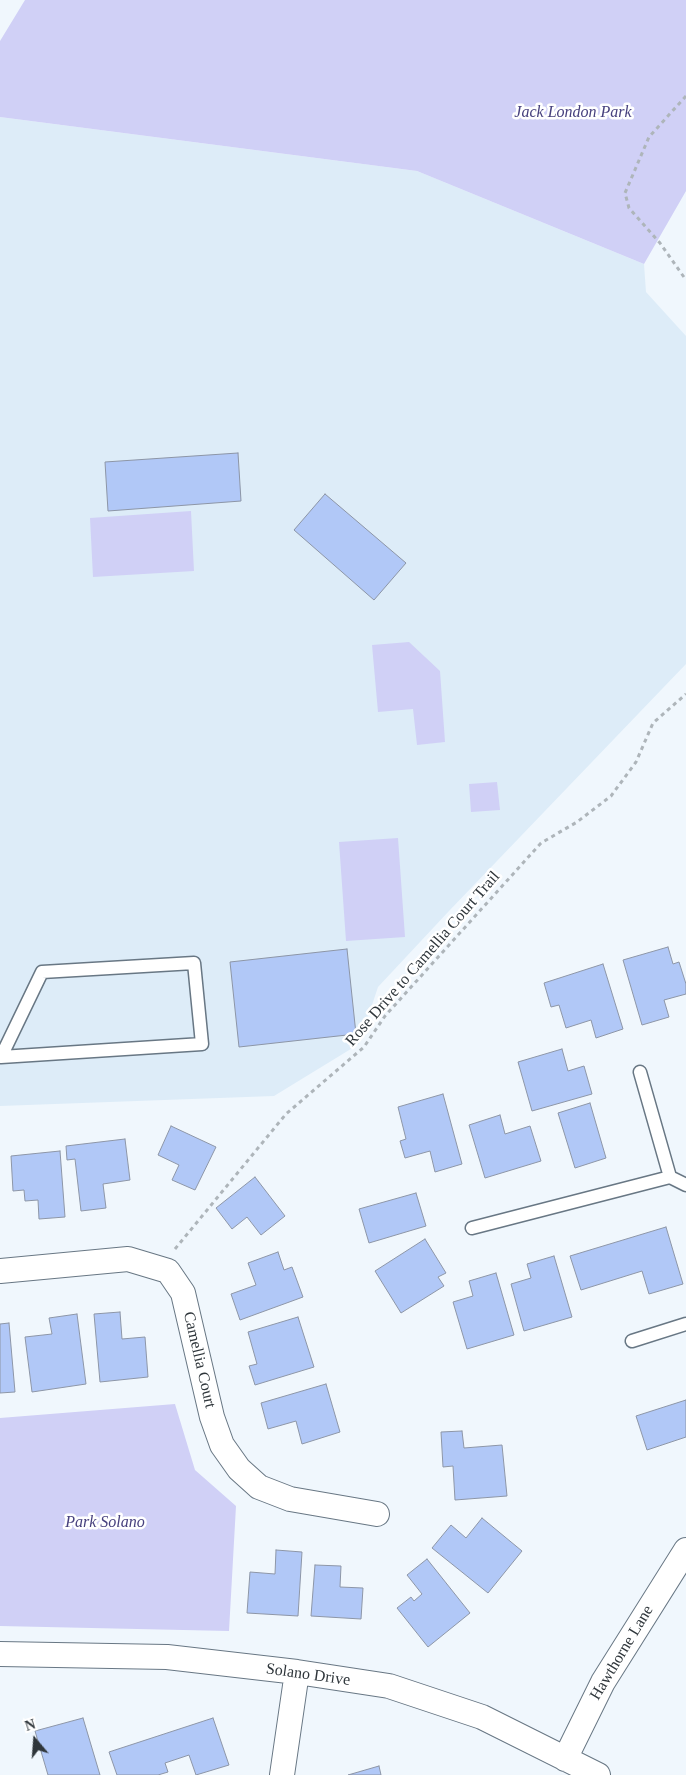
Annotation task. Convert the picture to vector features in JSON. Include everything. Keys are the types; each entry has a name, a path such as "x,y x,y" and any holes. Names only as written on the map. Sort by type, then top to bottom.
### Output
{"street":[{"name":"Camellia Court","path":"0,1271 128,1259 168,1271 183,1293 212,1417 222,1446 238,1469 259,1487 290,1499 377,1514"},
{"name":"Hawthorne Lane","path":"565,1759 603,1682 686,1550"},
{"name":"Solano Drive","path":"0,1654 167,1657 297,1672 389,1686 482,1717 598,1775"},
{"path":"282,1775 297,1672"}],"lane":[{"path":"194,963 202,1044 1,1057 42,972 194,963"},
{"path":"640,1072 670,1177"},
{"path":"472,1228 670,1177 686,1185"},
{"path":"632,1342 686,1324"}],"path":[{"path":"686,96 649,136 625,193 628,208 660,243 686,280"},
{"name":"Rose Drive to Camellia Court Trail","path":"159,1268 286,1114 364,1047 385,1016 541,843 577,822 611,796 636,762 653,723 686,694"}],"shaded area":[{"path":"0,117 417,171 644,264 646,292 686,336 686,664 378,987 359,1044 274,1096 0,1106"}],"green space":[{"name":"Jack London Park","path":"25,0 686,0 686,191 644,264 417,171 0,117 0,41"},
{"path":"191,511 194,571 93,577 90,518"},
{"path":"409,642 440,671 445,742 417,745 413,709 378,712 372,645"},
{"path":"497,782 500,810 471,812 469,784"},
{"path":"398,838 405,937 346,941 339,842"},
{"name":"Park Solano","path":"175,1404 195,1470 236,1506 229,1631 0,1626 0,1418"}],"building":[{"path":"238,453 241,501 108,511 105,462"},
{"path":"325,494 406,563 374,600 294,530"},
{"path":"668,947 673,964 679,962 686,984 686,994 664,1000 669,1017 642,1025 623,960"},
{"path":"347,949 356,1034 239,1047 230,962"},
{"path":"603,964 623,1029 596,1038 591,1020 566,1028 559,1005 551,1007 544,983"},
{"path":"562,1049 568,1071 584,1066 592,1094 532,1111 518,1062"},
{"path":"443,1094 462,1164 435,1172 430,1151 405,1158 400,1141 406,1139 398,1107"},
{"path":"590,1103 606,1158 575,1168 558,1113"},
{"path":"500,1115 505,1134 530,1126 541,1161 485,1178 469,1125"},
{"path":"171,1126 216,1147 195,1190 172,1180 179,1165 158,1155"},
{"path":"125,1139 130,1180 103,1184 106,1208 81,1211 75,1159 67,1160 66,1146"},
{"path":"60,1151 65,1217 39,1219 38,1200 25,1201 24,1190 13,1191 11,1156"},
{"path":"255,1177 285,1216 261,1235 247,1217 232,1229 216,1208"},
{"path":"416,1193 426,1226 369,1243 359,1209"},
{"path":"666,1227 683,1284 649,1294 642,1271 581,1290 570,1256"},
{"path":"425,1239 446,1273 438,1277 444,1286 401,1313 375,1271"},
{"path":"278,1252 284,1270 292,1267 303,1297 240,1320 231,1294 256,1285 248,1263"},
{"path":"554,1256 572,1317 524,1331 511,1284 531,1278 527,1264"},
{"path":"496,1273 514,1335 467,1349 453,1302 473,1296 469,1281"},
{"path":"120,1312 122,1339 145,1337 148,1377 100,1382 94,1314"},
{"path":"77,1314 86,1384 32,1392 25,1337 52,1334 49,1318"},
{"path":"298,1317 314,1367 255,1385 249,1366 257,1364 248,1332"},
{"path":"9,1323 15,1392 0,1393 0,1324"},
{"path":"326,1384 340,1432 302,1444 296,1421 268,1429 261,1403"},
{"path":"686,1400 686,1437 647,1450 636,1416"},
{"path":"462,1431 464,1448 502,1445 507,1496 455,1500 453,1466 443,1467 441,1432"},
{"path":"482,1518 522,1551 488,1593 432,1548 451,1525 466,1538"},
{"path":"276,1550 302,1552 298,1616 247,1613 250,1572 275,1574"},
{"path":"427,1559 470,1613 428,1647 397,1608 411,1597 414,1601 422,1594 407,1575"},
{"path":"315,1565 341,1566 340,1587 363,1588 361,1619 311,1616"},
{"path":"83,1718 100,1775 48,1775 35,1731"},
{"path":"213,1718 229,1765 196,1775 189,1755 165,1763 168,1772 158,1775 117,1775 109,1752"},
{"path":"379,1766 381,1775 348,1775"}]}
